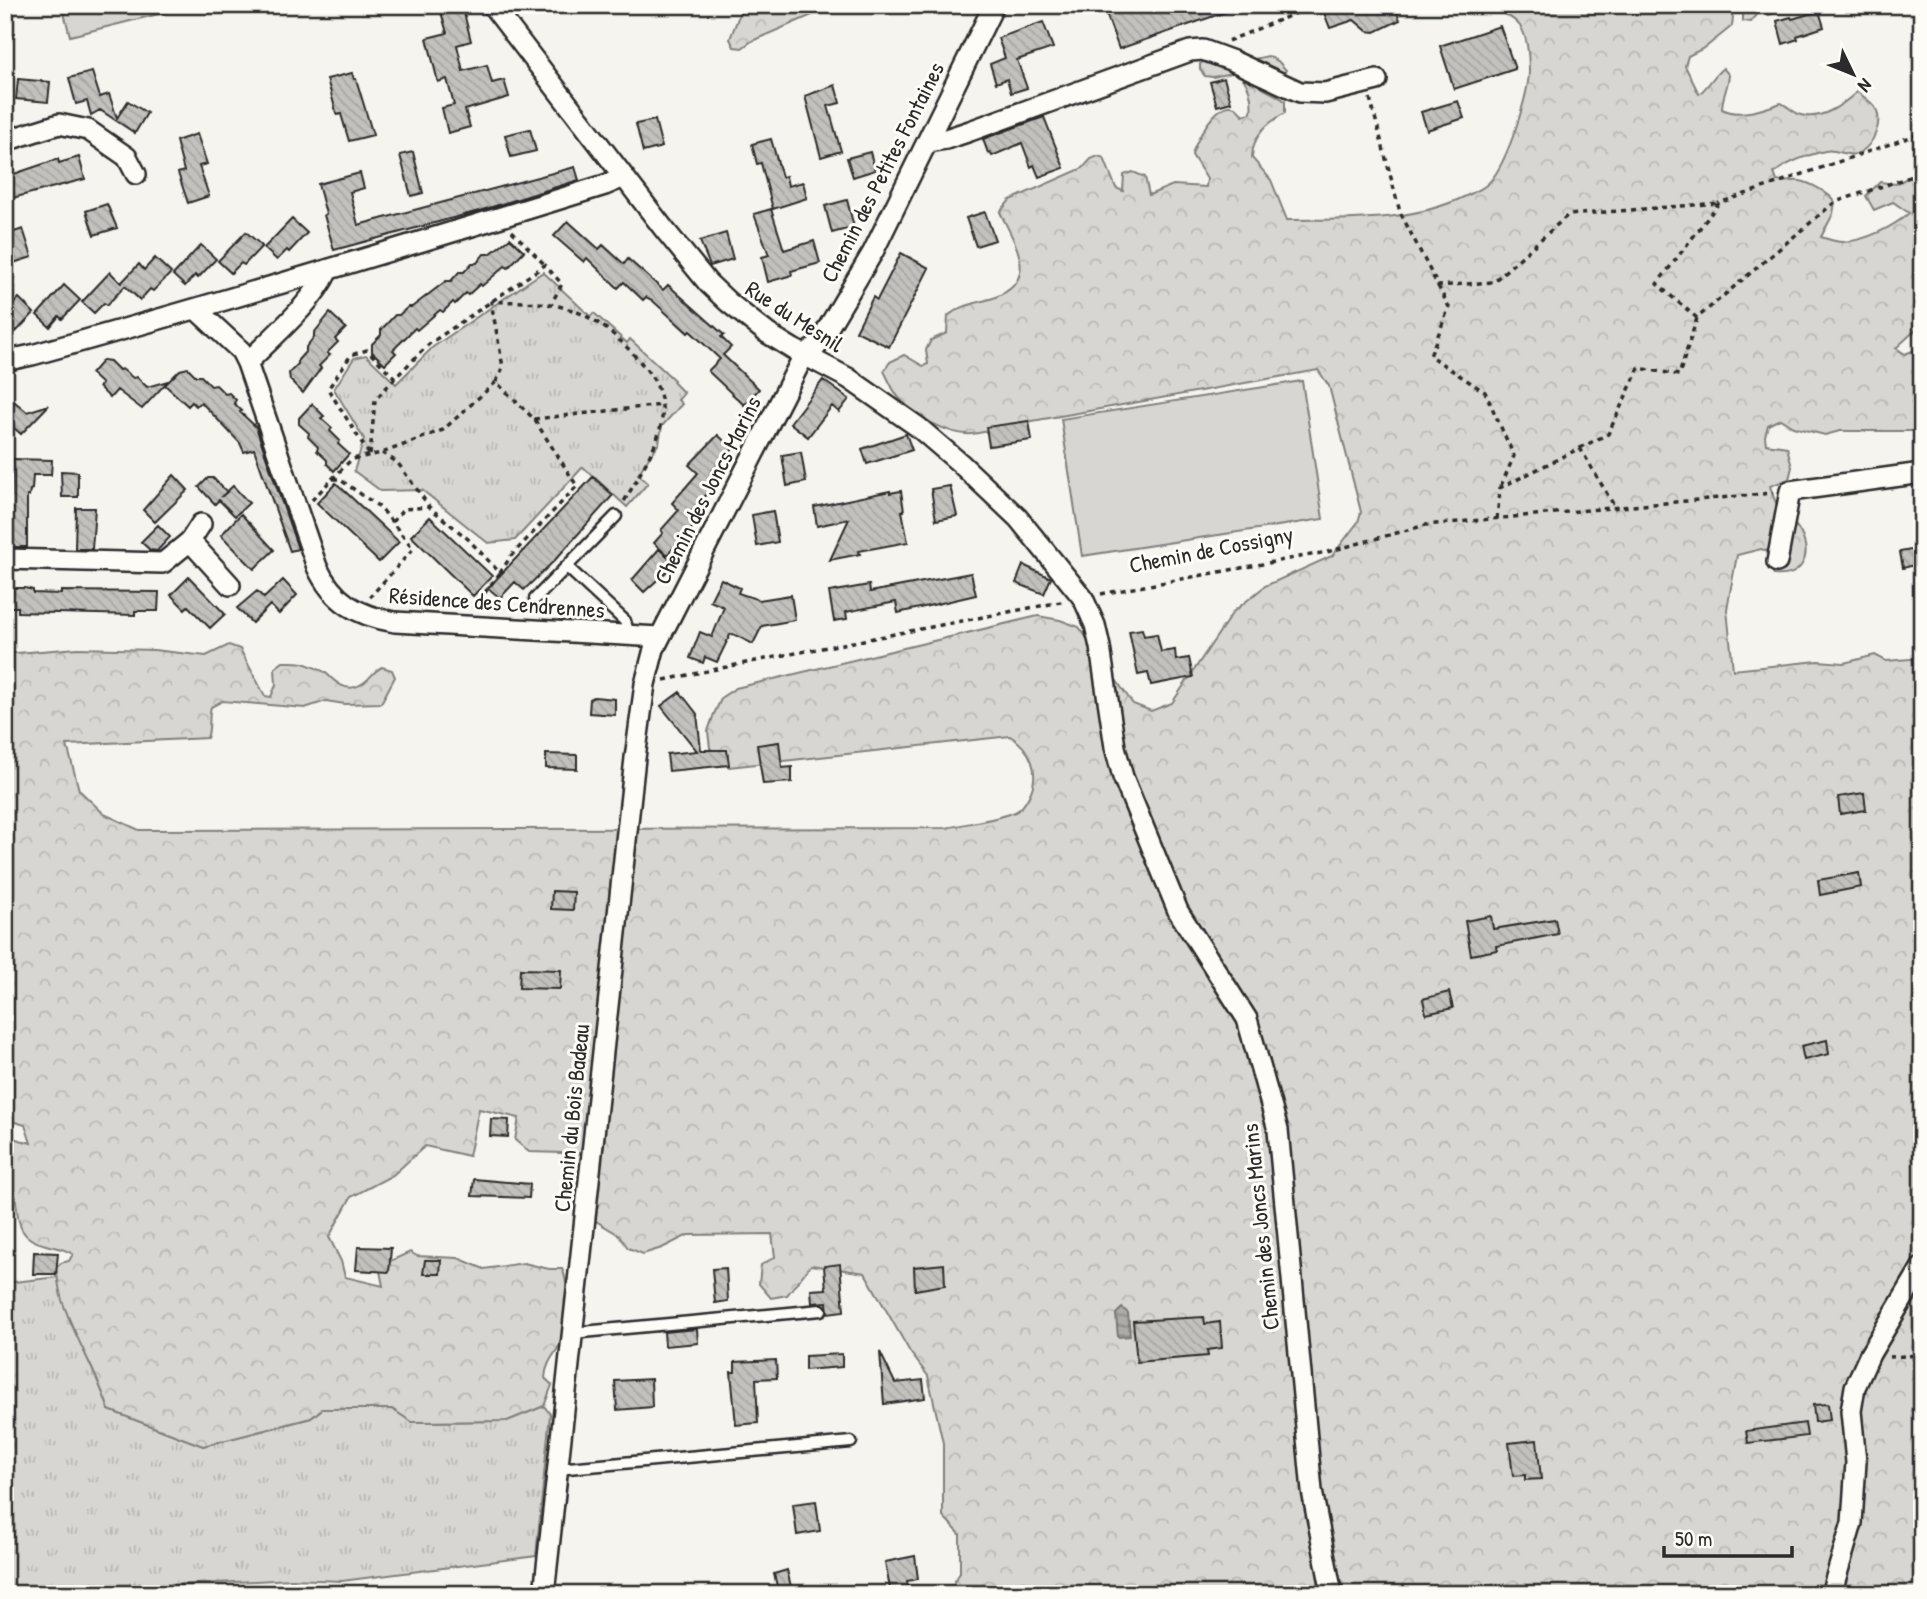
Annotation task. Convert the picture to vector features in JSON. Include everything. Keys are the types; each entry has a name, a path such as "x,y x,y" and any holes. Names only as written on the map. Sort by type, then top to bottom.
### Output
{"street":[{"name":"Rue du Mesnil","path":"492,5 708,283 751,322 875,396 918,427 1018,518 1083,598"},
{"name":"Chemin des Petites Fontaines","path":"804,355 816,347 873,252 994,5"},
{"path":"927,142 958,135 1190,51 1203,50 1300,92 1325,93 1371,81"},
{"path":"5,141 59,124 88,130 127,157 136,174"},
{"path":"5,356 13,359 32,355 197,310 327,272 624,177"},
{"path":"247,363 310,297 327,272"},
{"name":"Résidence des Cendrennes","path":"197,310 241,351 322,579 338,597 357,611 395,622 629,636 657,643"},
{"name":"Chemin des Joncs Marins","path":"657,643 804,355"},
{"path":"1777,562 1790,491 1922,473"},
{"path":"5,559 163,563 190,541 201,524"},
{"path":"190,541 230,585"},
{"name":"Chemin des Joncs Marins","path":"1083,598 1095,625 1100,647 1115,747 1123,777 1178,911 1248,1019 1278,1130 1312,1491 1332,1594"},
{"name":"Chemin du Bois Badeau","path":"544,1594 624,855 645,684 657,643"},
{"path":"1831,1594 1852,1523 1856,1462 1851,1411 1853,1399 1860,1374 1870,1354 1922,1267"}],"lane":[{"path":"536,599 616,516"},
{"path":"567,567 625,621 629,636"},
{"path":"572,1333 821,1310"},
{"path":"556,1469 851,1442"}],"path":[{"path":"1203,50 1316,5"},
{"path":"1371,81 1401,212 1448,307 1430,356 1485,392 1514,456 1500,488 1497,519"},
{"path":"1438,286 1493,282 1567,215 1719,203 1922,133"},
{"path":"1500,488 1608,434 1639,368 1679,375 1697,318 1835,202 1922,173"},
{"path":"1697,318 1657,284 1719,203"},
{"path":"499,218 562,284 551,304"},
{"path":"370,455 375,400 395,378 429,344 545,265"},
{"path":"491,302 532,301 551,304 587,316 614,333 650,372 662,394 662,421 648,459 616,516"},
{"path":"299,514 352,459 382,453 443,430 496,382 503,367 491,302"},
{"path":"370,455 328,388 351,355 367,349 395,378"},
{"path":"465,626 468,614 511,556 577,486 534,419 496,382"},
{"path":"534,419 662,405"},
{"path":"1580,448 1616,509"},
{"path":"382,453 397,462 429,507 468,539 500,573"},
{"path":"332,479 339,480 381,508 412,549 357,611"},
{"name":"Chemin de Cossigny","path":"645,684 1327,552 1426,525 1790,491"},
{"path":"392,522 404,509 429,507"},
{"path":"1870,1354 1879,1357 1922,1355"}],"green space":[{"path":"62,5 195,5 70,36"},
{"path":"746,5 835,5 752,41 742,48 734,47 730,39 741,10"},
{"path":"1489,5 1724,5 1733,17 1732,26 1706,47 1688,56 1685,66 1699,94 1723,68 1729,75 1722,109 1729,112 1751,112 1781,103 1801,115 1817,116 1839,106 1857,92 1874,105 1878,116 1875,133 1866,148 1853,154 1830,151 1818,153 1774,173 1777,181 1800,181 1809,184 1835,202 1833,214 1821,237 1837,242 1851,241 1869,236 1895,223 1909,213 1893,202 1874,210 1866,196 1880,182 1896,184 1922,170 1922,324 1896,348 1905,354 1922,347 1922,428 1917,431 1840,431 1825,435 1793,427 1780,419 1768,425 1766,444 1787,447 1792,467 1789,479 1770,486 1777,504 1800,532 1804,541 1805,557 1798,569 1792,573 1774,575 1768,551 1761,549 1737,555 1727,609 1733,670 1818,661 1844,663 1875,655 1886,661 1922,658 1922,1594 925,1594 952,1585 960,1573 960,1534 943,1516 943,1443 928,1376 910,1352 865,1273 811,1265 787,1295 771,1298 759,1284 761,1265 775,1257 772,1234 688,1235 643,1254 628,1248 619,1235 596,1221 587,1197 596,1154 529,1152 515,1140 519,1118 479,1109 469,1156 425,1146 393,1175 351,1197 329,1237 341,1261 345,1277 383,1286 380,1271 388,1262 410,1252 417,1256 458,1258 484,1269 524,1263 562,1269 567,1291 567,1328 546,1371 545,1378 552,1385 544,1406 507,1421 412,1422 392,1409 322,1409 311,1418 203,1446 109,1410 61,1296 56,1268 69,1261 73,1254 29,1238 20,1226 15,1193 5,1189 5,1136 31,1143 25,1125 5,1119 5,654 78,648 154,650 206,656 229,645 240,649 265,696 271,697 276,685 275,668 283,662 304,663 350,688 363,683 382,667 392,670 395,677 381,703 345,704 326,701 305,708 222,701 211,707 207,738 67,745 79,790 104,814 139,830 946,828 1015,812 1029,796 1034,770 1024,747 1010,736 729,767 710,748 708,731 722,697 736,688 1038,616 1079,627 1133,704 1151,711 1172,703 1233,612 1265,586 1332,556 1358,522 1361,512 1329,386 1318,370 1010,425 982,433 963,434 933,424 914,412 898,396 884,371 890,362 904,355 923,366 928,364 926,350 931,340 947,333 948,316 964,307 1008,291 1016,282 1020,261 1000,212 1010,200 1083,168 1098,156 1104,158 1116,188 1123,191 1124,175 1133,172 1145,177 1149,195 1173,185 1206,187 1207,179 1192,155 1202,132 1214,115 1228,106 1235,107 1243,115 1251,113 1251,96 1244,80 1236,72 1205,76 1200,70 1200,64 1207,60 1250,60 1268,56 1278,61 1286,70 1282,76 1252,78 1285,101 1285,113 1262,131 1255,143 1252,158 1271,180 1287,220 1401,215 1445,205 1481,189 1493,178 1507,150 1520,116 1529,73 1523,31 1510,17"},
{"path":"1747,5 1797,5 1769,15 1761,10 1751,22 1743,21"},
{"path":"543,272 590,316 594,313 627,343 630,339 674,380 684,393 678,400 682,404 662,426 659,443 638,474 648,483 627,507 583,467 515,540 488,543 422,490 381,491 354,471 364,439 334,389 354,358 366,355 396,384 433,347"},
{"path":"1302,381 1323,519 1082,556 1061,419"},
{"path":"58,1277 67,1312 109,1410 203,1446 311,1418 322,1409 392,1409 412,1422 507,1421 544,1406 550,1414 536,1556 342,1581 292,1579 140,1587 141,1594 5,1594 5,1283"}],"shaded area":[{"path":"1122,1308 1128,1313 1130,1336 1118,1337 1116,1314"}],"building":[{"path":"439,5 462,5 471,41 457,45 463,71 487,65 492,83 504,80 509,97 465,110 470,127 448,133 442,108 454,105 447,79 438,82 427,38 447,33"},
{"path":"1103,5 1240,5 1240,7 1119,49"},
{"path":"1335,5 1394,5 1400,20 1375,32 1367,31 1354,20 1330,28 1323,10"},
{"path":"1819,11 1824,27 1783,44 1777,21"},
{"path":"1043,22 1053,48 1017,60 1027,88 1011,93 1007,79 996,83 990,64 1005,58 998,38"},
{"path":"1500,26 1515,69 1454,89 1440,46"},
{"path":"92,72 100,97 109,94 117,118 128,101 147,113 135,133 100,110 91,115 87,101 76,104 69,78"},
{"path":"352,73 373,135 349,141 341,114 337,115 327,79"},
{"path":"1224,78 1231,102 1217,106 1210,82"},
{"path":"18,79 50,82 48,102 16,99"},
{"path":"835,85 840,103 828,106 841,151 821,157 805,96"},
{"path":"1458,101 1464,118 1427,130 1421,112"},
{"path":"1044,117 1064,168 1039,177 1034,165 1031,167 1022,143 992,156 988,153 983,139"},
{"path":"655,120 662,147 643,152 636,124"},
{"path":"530,129 536,151 511,157 505,135"},
{"path":"197,134 207,164 199,166 209,196 188,203 178,173 184,171 176,141"},
{"path":"771,139 782,177 786,176 788,186 803,182 807,198 773,209 761,163 757,164 752,144"},
{"path":"413,152 423,193 411,196 400,155"},
{"path":"870,152 875,170 853,177 847,158"},
{"path":"79,157 85,179 5,200 5,177 58,159 59,163"},
{"path":"575,167 579,180 479,211 334,250 318,184 360,173 364,188 350,192 358,225"},
{"path":"847,200 854,227 832,233 825,206"},
{"path":"107,204 117,228 94,235 86,211"},
{"path":"771,209 784,250 814,241 820,263 791,271 792,275 768,282 762,257 769,255 754,214"},
{"path":"985,212 995,240 976,246 966,218"},
{"path":"292,219 307,233 277,260 264,248"},
{"path":"568,221 599,249 603,245 624,264 628,259 663,290 668,285 724,335 721,337 731,347 723,355 759,389 744,405 708,371 720,359 690,331 688,333 652,300 646,297 643,300 624,282 618,288 587,258 584,262 554,236"},
{"path":"23,229 32,257 10,264 5,250 5,235"},
{"path":"246,232 262,246 244,265 241,263 231,273 218,261"},
{"path":"726,233 733,259 710,266 700,241"},
{"path":"510,238 524,251 508,268 505,266 482,286 480,284 468,295 466,293 443,312 440,310 417,330 415,328 393,350 396,353 385,364 372,352 372,344 395,315 412,307 446,281 451,281 459,272 464,272 484,254 490,254"},
{"path":"201,245 216,259 198,278 195,275 185,286 173,275"},
{"path":"901,253 929,268 889,347 856,331 873,297 877,300"},
{"path":"155,258 171,273 140,300 125,286 107,305 104,303 94,313 82,302 110,272 121,283 139,264 144,270"},
{"path":"64,285 80,300 62,319 59,316 50,327 37,315"},
{"path":"19,298 34,313 16,332 14,329 5,338 5,313"},
{"path":"330,313 346,328 335,339 338,342 327,353 330,355 319,366 321,368 303,393 290,380 289,373 298,364 314,333"},
{"path":"103,360 110,361 133,378 137,377 147,387 168,381 142,409 117,390 110,398 99,387 102,384 91,374"},
{"path":"188,368 211,386 216,385 225,394 229,393 236,400 234,403 242,411 240,412 256,427 298,549 290,551 254,449 244,452 240,443 201,402 196,406 192,402 188,406 165,385 180,370"},
{"path":"823,380 849,399 839,412 832,406 808,437 790,423"},
{"path":"15,402 27,412 49,405 21,434 5,420 5,405"},
{"path":"312,404 332,428 330,431 340,441 338,444 349,454 334,471 317,451 318,447 308,437 309,433 299,424 299,418"},
{"path":"1029,421 1032,440 989,446 986,427"},
{"path":"906,434 912,450 867,464 862,449"},
{"path":"718,435 733,449 710,473 714,476 708,483 713,488 691,511 696,515 690,522 694,526 667,555 654,543 663,533 661,530 679,510 672,503 698,473 689,465"},
{"path":"801,452 806,482 787,486 782,455"},
{"path":"12,459 52,460 51,475 33,475 32,489 27,496 27,547 8,547 9,526 5,526 5,503 8,496 11,496"},
{"path":"61,471 78,472 78,497 62,497"},
{"path":"174,475 188,490 155,522 143,510"},
{"path":"593,477 613,495 555,560 524,590 515,582 500,598 488,588"},
{"path":"208,478 213,478 227,492 233,486 249,503 235,516 219,500 215,504 199,487"},
{"path":"336,483 399,542 379,562 317,503"},
{"path":"950,486 957,516 936,520 931,489"},
{"path":"901,491 908,542 859,551 860,554 830,560 849,519 817,526 814,507"},
{"path":"76,508 95,508 92,549 75,549"},
{"path":"773,511 778,542 757,546 752,515"},
{"path":"241,514 274,550 254,569 221,535"},
{"path":"430,517 492,576 473,596 411,536"},
{"path":"158,525 170,537 157,551 150,550 141,542"},
{"path":"1922,548 1922,563 1903,568 1900,552"},
{"path":"659,549 675,564 644,592 632,580"},
{"path":"1023,565 1051,578 1044,594 1016,583"},
{"path":"971,573 976,595 898,613 896,602 846,612 847,619 834,621 829,592 869,585 870,592"},
{"path":"189,577 225,614 210,628 188,606 185,609 171,595"},
{"path":"721,579 740,588 738,593 759,600 791,595 795,620 762,626 753,644 730,635 717,662 705,657 703,663 690,658 700,632 712,637 724,607 710,601"},
{"path":"283,580 297,595 279,614 270,605 252,623 237,608 257,591 264,598"},
{"path":"7,588 61,594 61,591 159,592 158,611 135,611 135,615 18,612 18,607 5,607"},
{"path":"1142,629 1144,636 1157,634 1161,652 1175,650 1176,660 1189,658 1193,677 1151,685 1148,673 1138,675 1129,631"},
{"path":"680,692 697,714 701,750 727,750 729,765 669,771 667,754 697,751 661,706"},
{"path":"590,699 615,699 615,715 589,713"},
{"path":"779,742 782,768 792,767 792,782 763,784 757,745"},
{"path":"546,754 577,755 577,769 546,768"},
{"path":"1864,793 1866,810 1840,814 1838,797"},
{"path":"1859,873 1861,887 1820,895 1818,880"},
{"path":"552,891 574,892 573,910 551,909"},
{"path":"1491,916 1493,929 1555,919 1558,934 1496,946 1497,950 1471,955 1465,921"},
{"path":"520,969 561,970 560,989 519,988"},
{"path":"1449,992 1453,1008 1426,1014 1423,999"},
{"path":"1827,1040 1829,1054 1804,1060 1801,1046"},
{"path":"491,1119 509,1120 508,1137 490,1136"},
{"path":"474,1179 530,1184 529,1198 472,1196"},
{"path":"358,1247 391,1248 389,1272 356,1270"},
{"path":"34,1252 58,1253 56,1274 33,1274"},
{"path":"425,1260 441,1260 440,1274 423,1274"},
{"path":"840,1264 844,1311 828,1313 827,1302 812,1303 811,1290 826,1289 824,1266"},
{"path":"944,1264 945,1285 915,1290 914,1267"},
{"path":"726,1268 728,1301 715,1303 712,1269"},
{"path":"1204,1317 1205,1324 1220,1322 1222,1348 1207,1350 1208,1356 1137,1362 1133,1321"},
{"path":"697,1329 698,1343 665,1346 664,1332"},
{"path":"880,1352 895,1383 923,1380 925,1398 884,1404"},
{"path":"842,1354 842,1367 805,1370 805,1356"},
{"path":"776,1360 777,1378 756,1379 758,1423 736,1425 731,1372 735,1372 735,1362"},
{"path":"651,1379 652,1407 617,1410 615,1381"},
{"path":"1828,1404 1830,1420 1815,1422 1813,1405"},
{"path":"1805,1423 1807,1436 1748,1443 1746,1431"},
{"path":"1537,1440 1541,1479 1525,1480 1525,1475 1513,1476 1509,1443"},
{"path":"816,1501 820,1531 797,1535 793,1504"},
{"path":"915,1556 918,1579 907,1581 909,1594 891,1594 885,1562"},
{"path":"787,1570 792,1591 779,1594 774,1574"}]}
